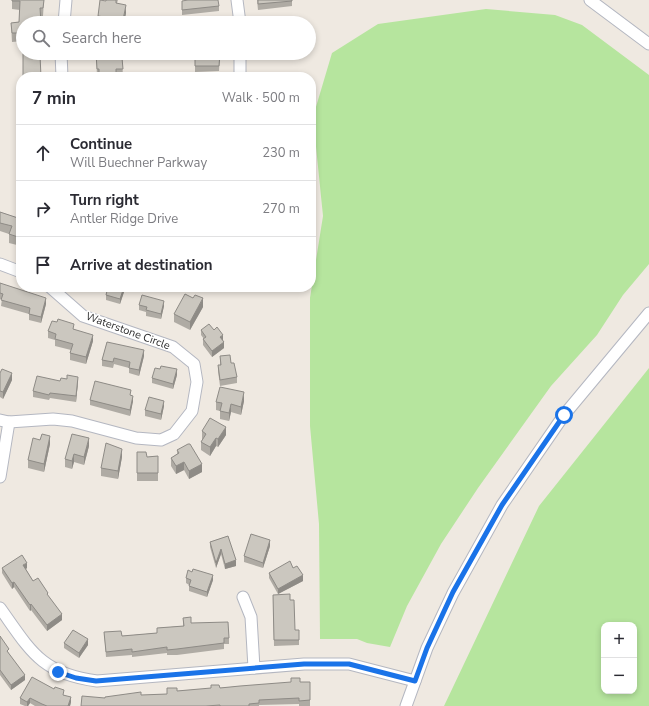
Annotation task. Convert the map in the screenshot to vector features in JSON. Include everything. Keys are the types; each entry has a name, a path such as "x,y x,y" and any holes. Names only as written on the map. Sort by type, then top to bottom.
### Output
{"street":[{"path":"65,16 66,0"},
{"path":"238,0 239,16"},
{"path":"590,0 649,44"},
{"path":"61,60 62,72"},
{"path":"240,60 240,72"},
{"path":"0,264 16,270"},
{"name":"Waterstone Circle","path":"4,421 53,419 72,421 136,438 161,440 174,434 192,411 197,382 194,364 174,347 83,316 56,292"},
{"path":"406,706 427,648 453,592 502,505 564,415 649,313"},
{"path":"0,477 4,421"},
{"path":"243,597 251,617 254,668"},
{"path":"0,608 30,650 43,662 58,672 76,678 96,681 304,664 349,664 415,681"}],"green space":[{"path":"486,9 555,15 582,25 649,75 649,264 623,295 597,335 551,386 478,488 441,544 407,606 390,647 367,643 357,639 320,639 319,524 310,426 310,298 311,292 316,292 316,260 323,216 316,147 316,107 332,53 378,24"},
{"path":"649,368 649,706 444,706 539,506"}],"building":[{"path":"44,0 43,8 40,8 41,16 19,16 20,1 12,1"},
{"path":"100,0 116,0 116,3 126,5 124,16 98,16"},
{"path":"218,0 219,6 182,10 182,1"},
{"path":"258,0 292,0 292,1 258,4"},
{"path":"16,22 16,33 12,33 11,23"},
{"path":"23,60 40,60 41,72 23,72"},
{"path":"96,60 122,60 123,69 116,69 116,72 99,72 99,69 97,69"},
{"path":"195,60 219,60 219,66 195,66"},
{"path":"0,212 16,217 16,236 9,234 12,226 0,223"},
{"path":"0,283 16,288 16,292 28,292 46,298 41,317 29,314 30,308 1,300 3,294 0,293"},
{"path":"107,292 122,292 120,299 106,295"},
{"path":"185,294 193,298 195,295 203,298 190,322 174,314"},
{"path":"142,295 164,301 161,314 146,310 147,307 139,305"},
{"path":"58,319 74,324 73,329 93,335 86,357 70,353 73,344 55,339 56,334 48,331 52,321 57,322"},
{"path":"209,324 214,330 217,327 223,335 220,337 224,342 212,351 203,339 206,337 201,330"},
{"path":"107,342 144,350 139,370 129,368 130,362 114,358 113,362 102,360"},
{"path":"230,355 231,363 234,363 237,377 220,380 218,365 221,365 220,356"},
{"path":"161,366 177,369 173,384 152,378 155,368 160,369"},
{"path":"2,369 12,373 3,392 0,391 0,373"},
{"path":"67,375 78,377 76,396 50,393 49,395 33,391 37,376 60,381 61,378 67,379"},
{"path":"95,381 131,390 130,395 133,396 130,410 90,400"},
{"path":"220,387 244,392 241,407 231,404 229,413 220,411 222,403 216,402"},
{"path":"149,397 164,401 161,414 145,410"},
{"path":"210,418 226,427 218,439 216,438 210,447 201,442 206,434 202,431"},
{"path":"42,434 50,436 44,464 28,460 33,438 40,440"},
{"path":"72,434 89,438 84,457 74,454 72,461 65,459"},
{"path":"106,443 122,449 118,471 101,468"},
{"path":"190,444 202,464 189,471 184,462 176,466 171,458 179,453 177,450"},
{"path":"137,452 146,452 147,457 158,456 158,473 137,473"},
{"path":"251,534 270,540 263,563 244,556"},
{"path":"228,536 236,560 225,564 221,549 216,563 210,542"},
{"path":"22,555 27,563 23,565 33,581 38,578 48,593 47,594 62,614 47,625 31,604 30,605 14,582 12,583 2,568"},
{"path":"290,561 293,568 297,566 303,575 278,589 269,573"},
{"path":"193,569 213,575 207,592 189,586 191,580 186,578 188,570 192,572"},
{"path":"290,594 290,600 294,600 295,630 299,630 299,640 274,640 273,595"},
{"path":"191,617 191,623 228,622 229,638 224,638 224,643 177,649 167,650 167,647 132,652 132,649 106,652 104,632 121,631 122,636 157,633 157,628 184,626 183,618"},
{"path":"73,630 88,639 79,653 64,643"},
{"path":"0,636 9,649 7,651 25,675 11,685 0,670"},
{"path":"32,677 54,689 55,687 64,690 63,695 71,697 68,706 47,706 30,698 27,702 20,698"},
{"path":"291,678 300,678 300,682 310,682 310,700 299,701 299,698 259,700 259,703 249,704 249,706 81,706 82,696 105,698 141,692 141,695 167,694 167,688 177,688 177,691 211,688 211,685 219,685 220,688 291,682"}],"route":[{"path":"58,672 76,678 96,681 304,664 349,664 415,681 427,648 453,592 502,505 564,415"}]}
